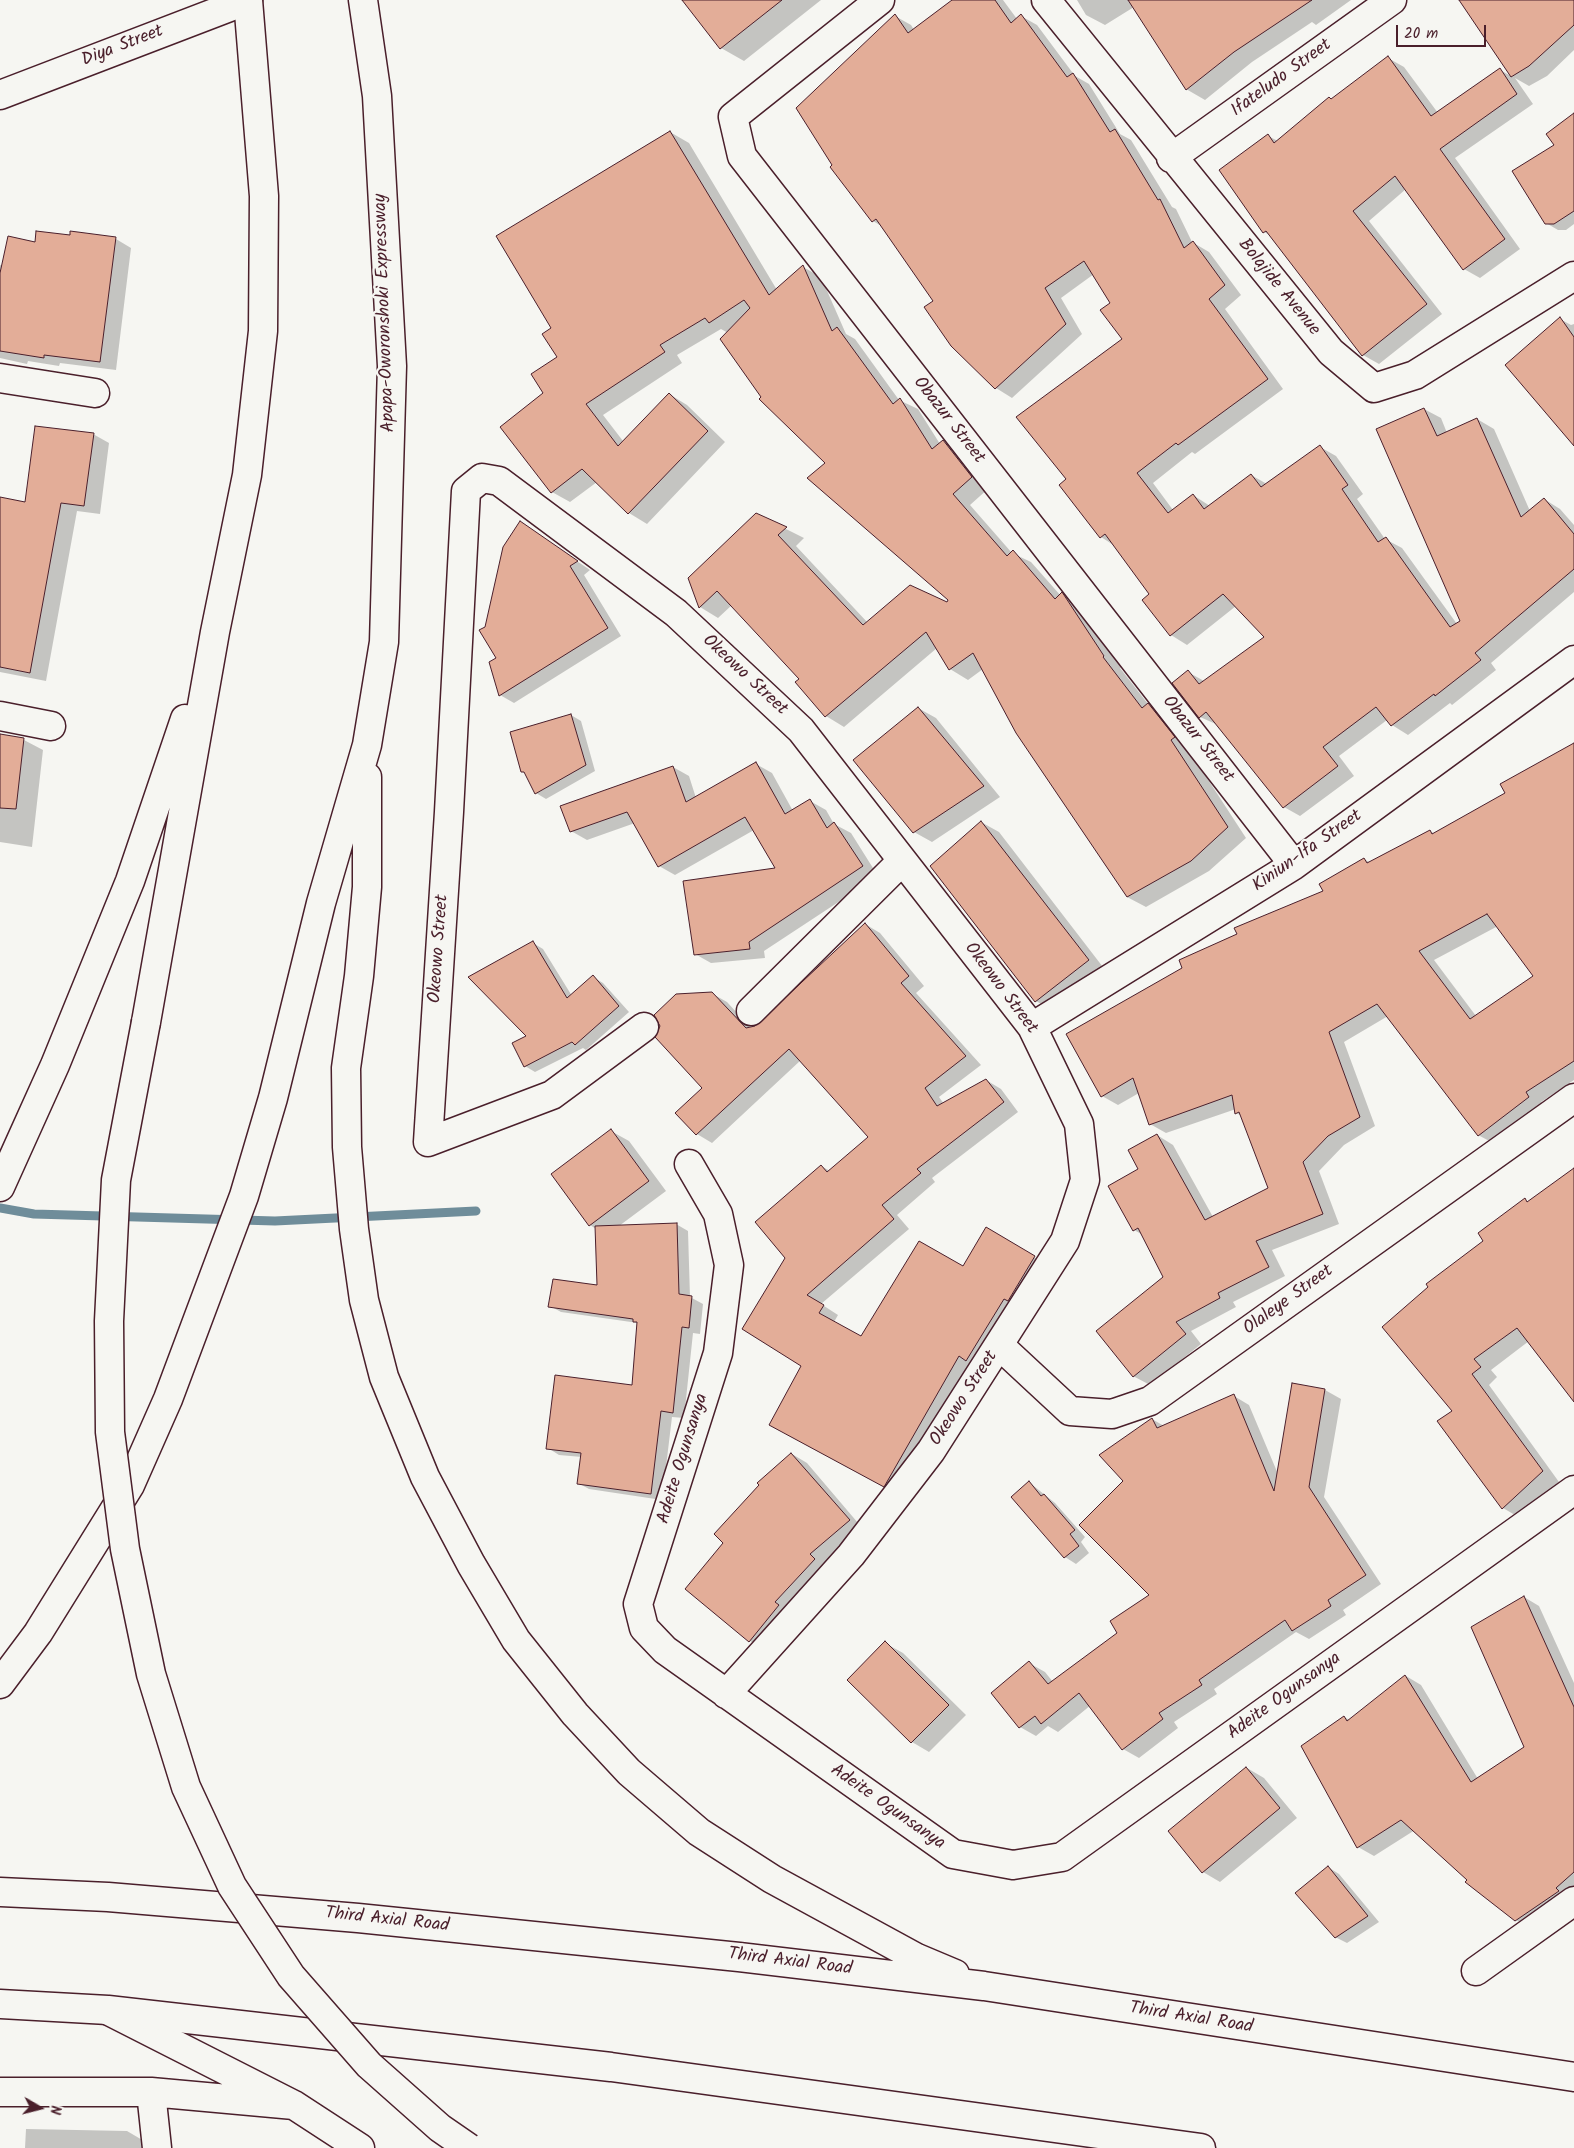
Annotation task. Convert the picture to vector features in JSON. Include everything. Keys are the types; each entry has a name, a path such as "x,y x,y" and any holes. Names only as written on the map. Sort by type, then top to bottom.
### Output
{"main road":[{"name":"Diya Street","path":"0,95 29,82 248,0"},
{"path":"248,0 264,196 263,331 247,475 215,632 116,1180 109,1321 110,1432 125,1549 152,1674 190,1796 232,1886 292,1976 369,2065 440,2128 469,2148"},
{"name":"Apapa-Oworonshoki Expressway","path":"363,0 377,96 392,366 384,642 367,745"},
{"name":"Obazur Street","path":"880,0 734,117 742,156 1294,865"},
{"name":"Bolajide Avenue","path":"1046,0 1330,352 1374,388 1415,375 1574,276"},
{"name":"Ifateludo Street","path":"1172,158 1392,0"},
{"path":"0,82 29,82"},
{"path":"0,378 96,393"},
{"name":"Okeowo Street","path":"644,1027 552,1095 428,1142 449,812 466,491 482,478 500,481 676,613 801,730 1032,1028 1079,1124 1085,1180 1065,1241 931,1451 851,1555 726,1694"},
{"path":"0,1187 55,1065 130,881 215,632"},
{"name":"Kiniun-Ifa Street","path":"1032,1028 1294,865 1574,660"},
{"path":"0,716 51,726"},
{"path":"0,1684 38,1633 130,1485 168,1399 244,1196 296,1006 321,903 367,745"},
{"path":"367,745 367,887 359,976 346,1068 347,1147 354,1229 364,1300 384,1376 425,1477 471,1564 516,1640 575,1714 629,1772 699,1832 772,1879 917,1958 984,1986"},
{"path":"751,1011 902,861"},
{"name":"Olaleye Street","path":"999,1345 1070,1411 1112,1414 1150,1401 1574,1098"},
{"name":"Adeite Ogunsanya","path":"689,1164 718,1214 729,1265 718,1353 638,1604 644,1628 664,1650 953,1854 1013,1865 1062,1857 1574,1490"},
{"name":"Third Axial Road","path":"0,1892 108,1897 358,1918 739,1957 984,1986 1574,2077"},
{"path":"1476,1971 1574,1901"},
{"path":"0,2004 108,2010 611,2067 1200,2148"},
{"path":"108,2010 294,2105 360,2148"},
{"path":"0,2092 151,2092 294,2105"},
{"path":"151,2092 157,2148"}],"building":[{"path":"682,0 782,0 720,49"},
{"path":"952,0 995,0 1011,23 1021,14 1067,77 1073,73 1110,132 1115,129 1158,200 1160,199 1184,248 1193,241 1225,285 1209,299 1268,379 1178,445 1176,443 1137,473 1168,513 1193,494 1204,509 1251,474 1261,487 1320,445 1348,485 1342,489 1378,542 1386,537 1450,627 1460,621 1376,429 1424,408 1437,436 1477,418 1521,517 1544,498 1574,534 1574,569 1475,653 1481,660 1435,696 1434,694 1391,726 1376,707 1323,747 1338,766 1283,808 1206,712 1199,718 1172,683 1188,670 1199,684 1264,637 1223,594 1170,636 1142,600 1149,594 1105,534 1100,538 1059,485 1066,479 1016,417 1122,339 1100,310 1110,303 1084,261 1045,288 1066,324 995,389 951,346 924,307 933,301 876,219 872,222 830,167 832,165 796,108 895,14 908,33"},
{"path":"1128,0 1312,0 1234,52 1186,90"},
{"path":"1459,0 1574,0 1574,25 1529,66 1511,77"},
{"path":"1388,56 1431,116 1500,68 1517,94 1440,149 1505,239 1463,270 1395,176 1353,211 1427,304 1362,356 1266,231 1263,233 1219,170 1268,134 1274,143 1329,97 1331,99"},
{"path":"1574,113 1574,211 1554,224 1545,224 1512,171 1554,145 1546,134"},
{"path":"670,131 769,295 803,265 832,331 837,327 893,404 900,398 932,449 943,440 972,477 953,494 1007,556 1013,550 1055,599 1062,592 1103,657 1142,708 1148,703 1175,737 1171,740 1228,827 1191,861 1127,897 1016,733 973,653 949,670 926,632 825,717 795,682 799,679 717,591 699,608 688,578 756,513 787,527 778,535 863,625 910,585 947,602 948,600 807,478 825,463 759,399 761,397 720,339 750,308 744,300 709,323 705,318 660,345 665,352 586,404 618,446 669,393 708,431 628,514 582,469 551,493 500,427 543,393 531,374 557,357 542,334 551,328 496,236"},
{"path":"36,231 70,235 70,231 116,237 100,362 44,355 44,358 0,351 0,273 8,236 35,242"},
{"path":"1560,317 1574,337 1574,446 1505,365"},
{"path":"35,426 94,433 84,506 61,503 30,673 0,667 0,497 25,502"},
{"path":"520,521 578,561 570,566 608,628 499,696 489,662 496,658 479,630 485,627 503,547"},
{"path":"918,707 984,786 913,833 853,760"},
{"path":"571,714 586,765 535,794 524,772 521,772 510,732"},
{"path":"0,734 24,738 16,809 0,808"},
{"path":"1574,743 1574,1061 1526,1092 1529,1097 1478,1136 1377,1004 1329,1032 1360,1117 1328,1136 1303,1162 1323,1214 1256,1241 1269,1267 1218,1293 1220,1298 1176,1322 1186,1334 1133,1377 1096,1331 1163,1277 1138,1228 1133,1231 1108,1186 1138,1169 1128,1150 1157,1134 1205,1220 1268,1188 1239,1112 1235,1114 1232,1095 1149,1125 1133,1078 1101,1097 1066,1034 1182,968 1179,960 1237,934 1234,928 1323,891 1319,884 1364,858 1367,863 1430,830 1432,834 1505,793 1500,784","holes":["1487,914 1533,976 1470,1019 1419,951"]},
{"path":"756,762 785,814 810,799 827,828 834,822 863,866 749,942 750,949 694,955 683,881 775,868 745,817 658,867 627,812 570,832 560,806 673,766 686,802"},
{"path":"981,821 1089,960 1035,1002 930,866"},
{"path":"865,923 909,976 901,983 966,1056 925,1088 937,1106 986,1079 1004,1102 917,1169 921,1173 882,1205 894,1219 807,1295 824,1305 819,1313 861,1336 919,1241 963,1266 986,1227 1035,1256 1008,1301 1004,1299 966,1361 959,1356 884,1487 769,1425 801,1366 742,1329 785,1258 755,1222 821,1165 827,1172 868,1137 789,1049 696,1135 675,1113 702,1088 655,1037 660,1026 654,1015 676,994 712,992 746,1028 755,1026"},
{"path":"533,941 567,998 593,975 619,1006 575,1045 572,1042 524,1067 512,1043 526,1036 468,977"},
{"path":"611,1129 649,1181 589,1226 551,1174"},
{"path":"1574,1168 1574,1402 1517,1328 1474,1359 1481,1367 1472,1374 1543,1471 1502,1509 1437,1421 1452,1411 1382,1327 1428,1287 1426,1284 1483,1241 1478,1233 1525,1198 1527,1202"},
{"path":"677,1223 679,1294 692,1296 689,1328 682,1327 673,1413 661,1411 651,1494 577,1484 581,1453 546,1449 555,1375 632,1385 637,1322 633,1322 633,1319 548,1307 553,1279 597,1285 595,1226"},
{"path":"1292,1383 1325,1389 1309,1487 1366,1575 1328,1600 1331,1606 1292,1631 1285,1620 1199,1680 1202,1685 1159,1713 1163,1719 1122,1750 1079,1693 1041,1724 1035,1716 1019,1728 991,1693 1029,1661 1048,1684 1117,1633 1110,1621 1149,1595 1079,1525 1123,1481 1099,1455 1152,1418 1157,1428 1234,1394 1274,1491"},
{"path":"791,1453 850,1520 810,1554 815,1559 775,1602 779,1605 749,1642 685,1589 723,1543 714,1534 759,1485 757,1483"},
{"path":"1029,1481 1041,1496 1044,1494 1075,1530 1070,1534 1079,1546 1064,1558 1011,1497"},
{"path":"1524,1596 1574,1707 1574,1872 1556,1888 1559,1891 1515,1921 1465,1882 1467,1880 1401,1820 1357,1848 1301,1746 1344,1716 1347,1721 1405,1675 1471,1782 1524,1747 1471,1627"},
{"path":"885,1641 949,1705 911,1743 847,1680"},
{"path":"1246,1767 1280,1808 1202,1873 1168,1831"},
{"path":"1328,1866 1368,1916 1335,1938 1295,1893"}],"waterway":[{"path":"0,1208 34,1214 275,1221 476,1211"}]}
